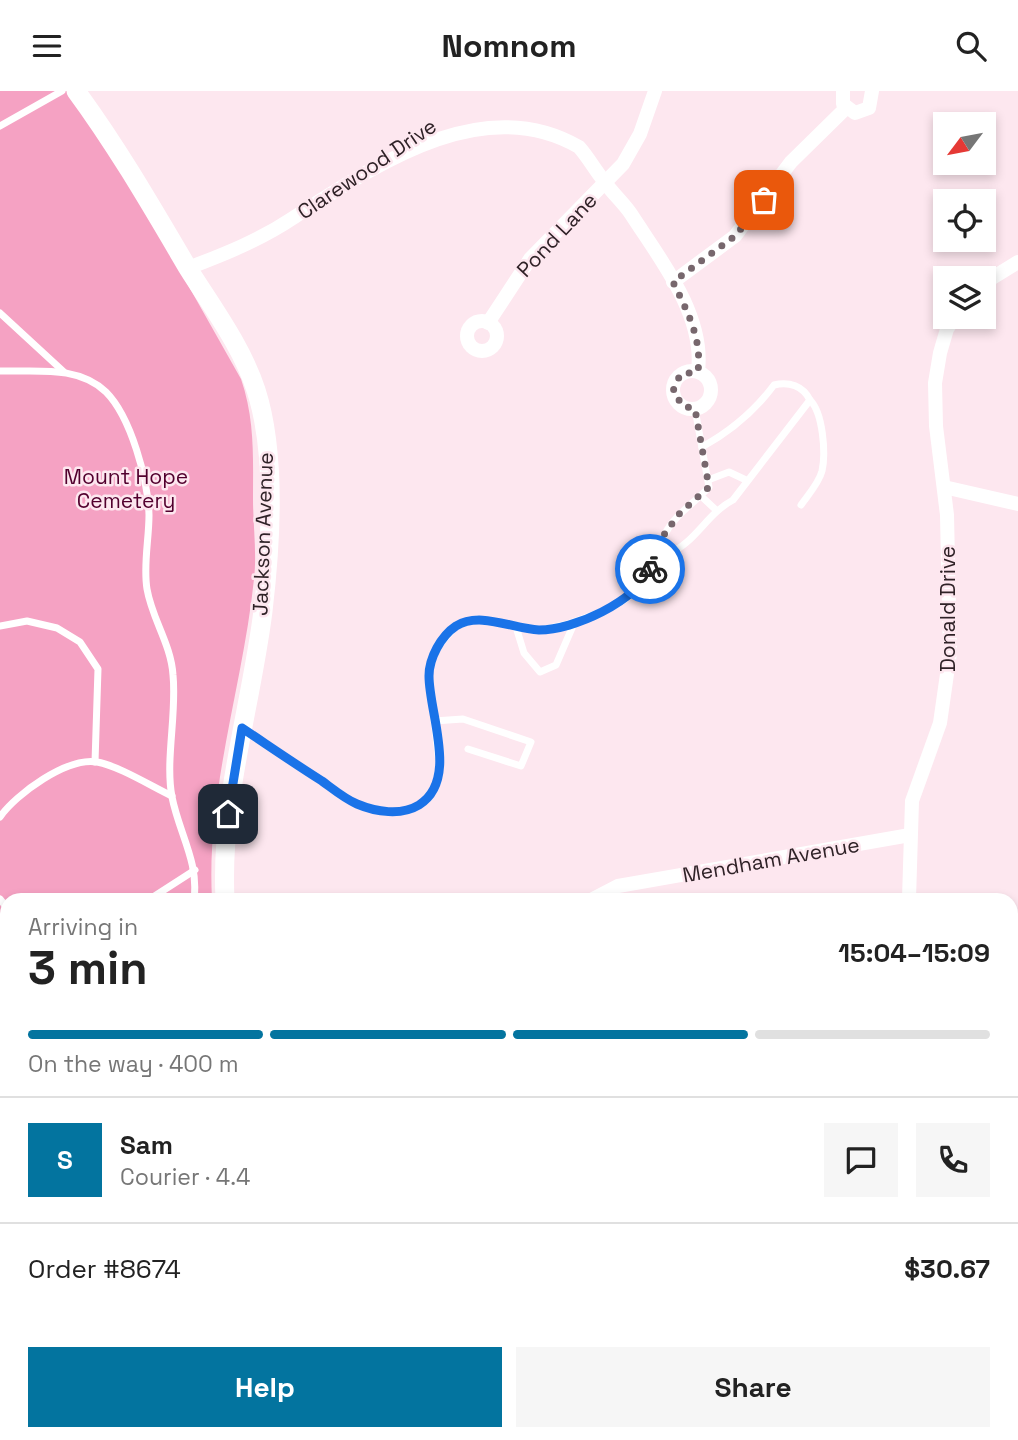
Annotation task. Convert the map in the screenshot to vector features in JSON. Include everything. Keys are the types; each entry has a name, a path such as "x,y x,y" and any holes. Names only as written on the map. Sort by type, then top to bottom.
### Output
{"main road":[{"name":"Jackson Avenue","path":"76,91 102,127 250,376 267,442 269,478 263,611 225,844 225,893"}],"street":[{"name":"Pond Lane","path":"488,323 530,258 632,152 655,91"},
{"path":"842,91 841,99 846,108 855,113 865,111 872,103 872,91"},
{"path":"673,282 735,236 790,162 846,108"},
{"path":"526,114 560,131 579,148 627,209 673,282 698,340 698,371"},
{"name":"Clarewood Drive","path":"188,268 246,246 281,226 429,125"},
{"path":"996,275 1018,261"},
{"name":"Donald Drive","path":"909,893 912,801 946,698 950,653 944,487 936,426 935,383 944,341 950,329"},
{"path":"698,371 708,379 712,391 706,403 695,409 683,406 673,391 680,375 698,371"},
{"path":"944,487 1018,504"},
{"name":"Mendham Avenue","path":"605,893 618,886 910,835"}],"lane":[{"path":"0,126 62,91"},
{"path":"0,313 65,372"},
{"path":"0,371 65,372 85,376 107,393 125,420 140,464 149,512 147,591 170,653 173,676 172,796 195,870 194,893"},
{"path":"702,447 729,432 760,405 774,385 783,383 800,387 817,410 823,459 821,473 801,505"},
{"path":"659,550 667,554 683,548 715,509 733,500 810,400"},
{"path":"242,728 356,804 386,812 410,810 428,799 437,784 439,763 429,674 433,656 441,643 456,626 477,619 541,630 568,624 620,604 642,584 665,533 680,513 709,487 695,409"},
{"path":"708,480 729,472 746,480"},
{"path":"701,496 715,509"},
{"path":"0,625 27,621 57,628 80,642 99,669 95,762"},
{"path":"516,627 524,653 540,672 556,664 571,633 572,628 568,624"},
{"path":"434,721 463,719 531,742 528,756 521,767 468,749"},
{"path":"0,817 10,803 35,783 64,769 95,762 172,796"},
{"path":"159,893 195,870"}],"green space":[{"name":"Mount Hope Cemetery","path":"0,91 69,91 104,136 241,379 249,409 252,439 254,579 214,818 212,893 0,893"}],"way so far":[{"path":"650,569 665,533 680,513 709,487 695,409 688,409 678,402 673,391 680,375 692,370 698,371 700,357 698,340 673,282 735,236 764,200"}],"route":[{"path":"228,814 242,728 356,804 386,812 410,810 428,799 437,784 439,763 429,674 433,656 456,626 477,619 541,630 568,624 620,604 636,591 650,569"}]}
